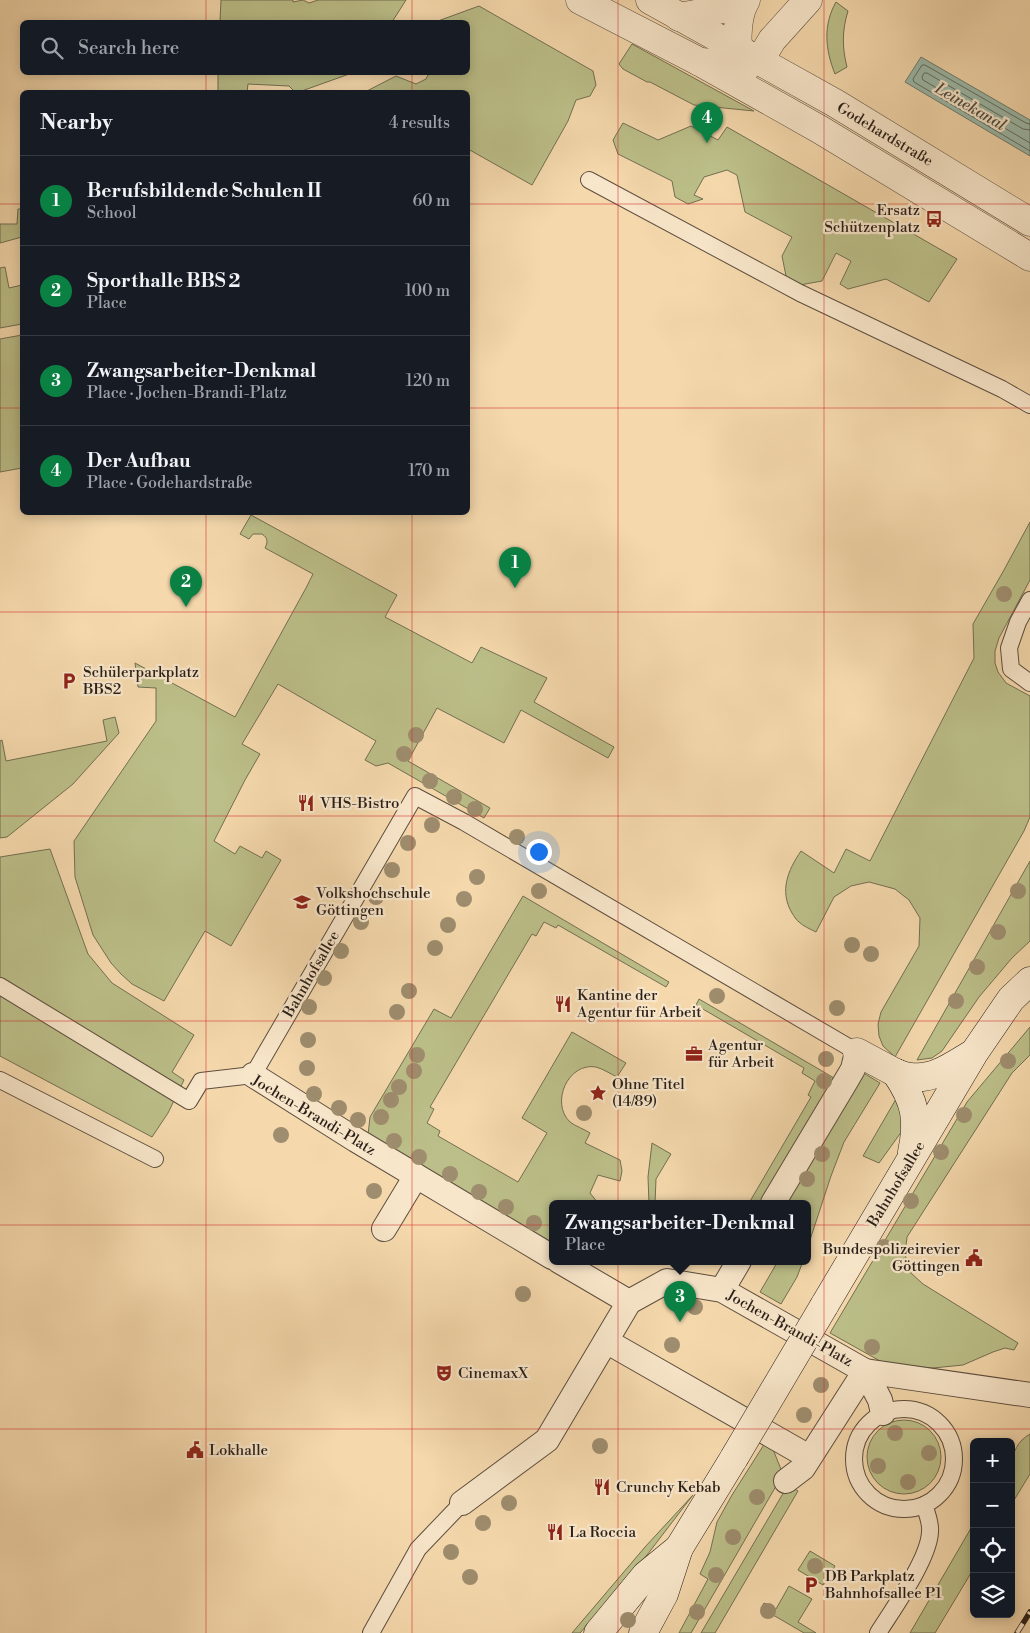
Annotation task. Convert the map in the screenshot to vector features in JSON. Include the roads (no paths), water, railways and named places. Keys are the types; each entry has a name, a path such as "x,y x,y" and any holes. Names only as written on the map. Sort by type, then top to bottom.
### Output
{"street":[{"name":"Godehardstraße","path":"580,0 769,100 1030,257"},
{"name":"Godehardstraße","path":"650,0 747,58 835,103 1030,222"},
{"path":"679,18 723,9 737,0"},
{"path":"746,0 742,6 739,19 747,58"},
{"path":"700,62 747,58 772,40 808,0"},
{"name":"Godehardstraße","path":"747,58 769,100"},
{"name":"Bahnhofsallee","path":"642,1633 664,1594 680,1548 911,1158 974,1053 1011,999 1030,981"},
{"path":"775,1200 849,1075 857,1052 896,1073 912,1078 939,1073 974,1053"},
{"path":"896,1073 906,1088 915,1110 916,1124 911,1158"},
{"name":"Jochen-Brandi-Platz","path":"253,1075 416,1176 549,1255"},
{"path":"384,1229 416,1176"},
{"path":"462,1503 547,1440 629,1302 566,1265"},
{"path":"722,1290 737,1265"},
{"name":"Jochen-Brandi-Platz","path":"629,1302 667,1281 722,1290 865,1371 1030,1395"},
{"path":"606,1341 809,1457"},
{"name":"Jochen-Brandi-Platz","path":"865,1371 880,1400 883,1413"},
{"name":"Jochen-Brandi-Platz","path":"786,1481 803,1468 865,1371"},
{"name":"Bahnhofsallee","path":"598,1633 646,1575 680,1548"}],"lane":[{"path":"590,180 800,293 1002,389 1030,405"},
{"path":"1030,600 1018,622 1009,648 1011,669 1030,683"},
{"name":"Bahnhofsallee","path":"253,1075 415,796 479,831 857,1052"},
{"name":"Jochen-Brandi-Platz","path":"0,986 189,1101 201,1081 253,1075"},
{"path":"0,1080 155,1159"},
{"path":"902,1409 921,1412 938,1422 950,1438 954,1458 951,1477 940,1493 924,1505 905,1509 895,1509 886,1506 869,1496 858,1479 853,1460 857,1441 867,1425 883,1413 902,1409"},
{"path":"371,1633 418,1549 462,1503"},
{"path":"878,1633 920,1563 928,1543 931,1531 924,1505"}],"water":[{"name":"Leinekanal","path":"921,57 1030,120 1030,156 905,82"}],"railway":[{"path":"1017,1633 1030,1612"}],"place":[{"name":"Der Aufbau","path":"707,143"},
{"name":"Ersatz Schützenplatz","path":"934,219"},
{"name":"Berufsbildende Schulen II","path":"515,588"},
{"name":"Sporthalle BBS 2","path":"186,607"},
{"name":"Schülerparkplatz BBS2","path":"69,681"},
{"name":"VHS-Bistro","path":"306,803"},
{"name":"Volkshochschule Göttingen","path":"302,902"},
{"name":"Kantine der Agentur für Arbeit","path":"563,1004"},
{"name":"Agentur für Arbeit","path":"694,1054"},
{"name":"Ohne Titel (14/89)","path":"598,1093"},
{"name":"Bundespolizeirevier Göttingen","path":"974,1258"},
{"name":"Zwangsarbeiter-Denkmal","path":"680,1322"},
{"name":"CinemaxX","path":"444,1373"},
{"name":"Lokhalle","path":"195,1450"},
{"name":"Crunchy Kebab","path":"602,1487"},
{"name":"La Roccia","path":"555,1532"},
{"name":"DB Parkplatz Bahnhofsallee P1","path":"811,1585"}]}
